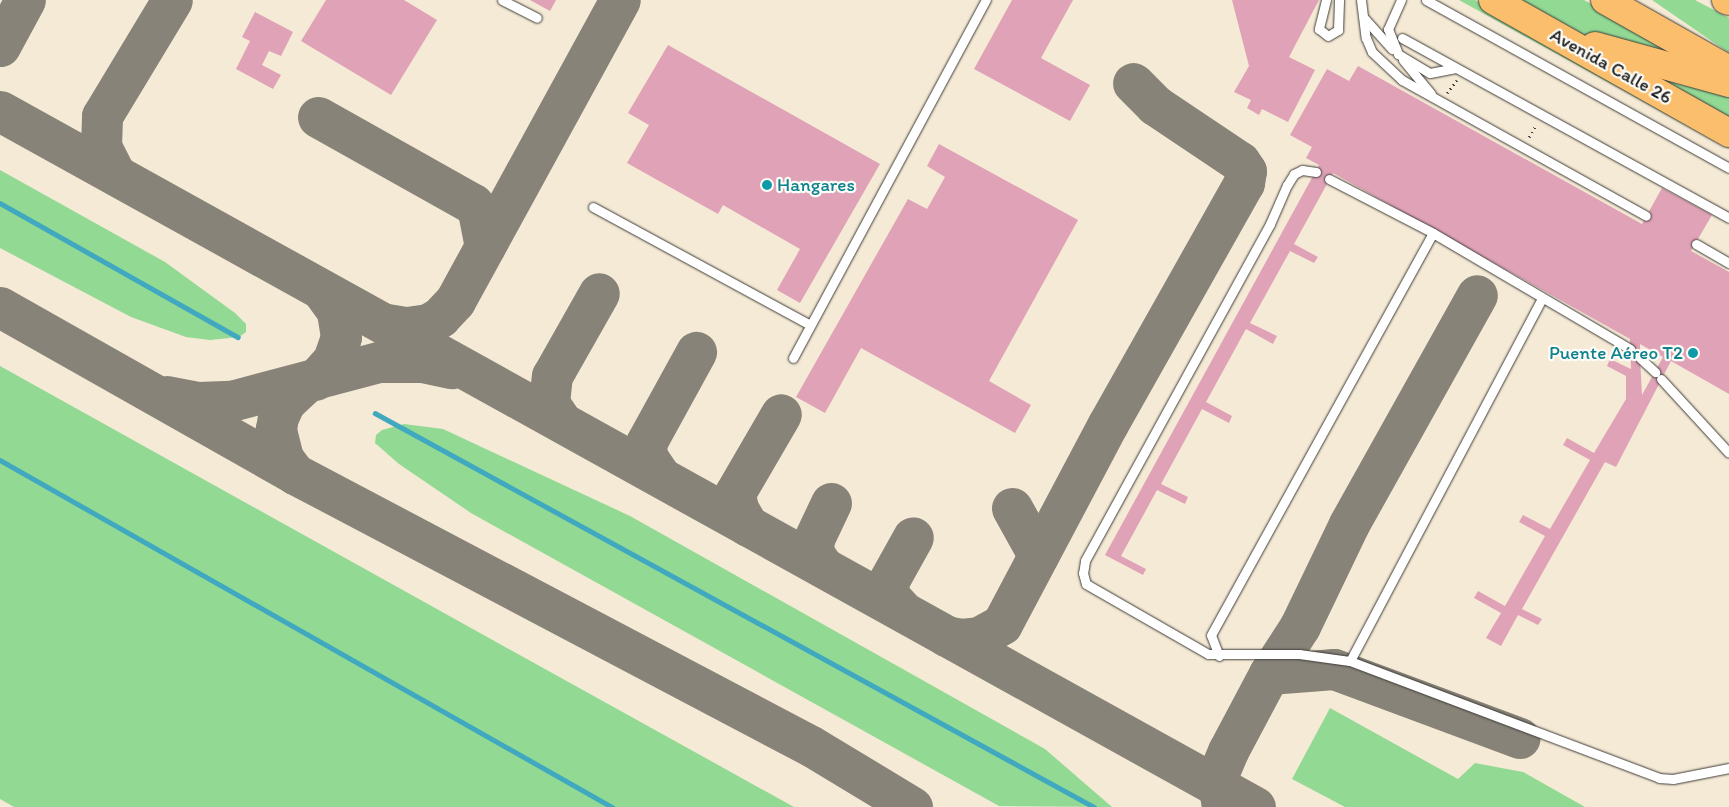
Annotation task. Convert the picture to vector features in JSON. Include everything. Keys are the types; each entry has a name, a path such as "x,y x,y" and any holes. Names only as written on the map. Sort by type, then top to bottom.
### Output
{"main road":[{"name":"Avenida Calle 26","path":"1493,0 1729,133"},
{"path":"1605,0 1729,70"},
{"path":"1630,0 1662,32"},
{"path":"1562,38 1729,83"}],"lane":[{"path":"502,0 538,18"},
{"path":"793,358 986,0"},
{"path":"1326,0 1319,29 1328,36 1338,30 1339,0"},
{"path":"1361,0 1362,16 1372,52 1383,65 1402,80 1646,216"},
{"path":"1401,0 1388,29 1390,42 1438,101"},
{"path":"1426,0 1729,168"},
{"path":"1362,16 1377,36 1398,54 1430,73 1460,70"},
{"path":"1402,38 1729,218"},
{"path":"1316,172 1302,170 1294,174 1286,185 1270,224 1085,561 1082,573 1086,584 1095,592 1196,649 1219,656 1299,654 1350,661 1651,776 1674,780 1729,768"},
{"path":"1330,179 1433,233 1630,349"},
{"path":"593,207 810,325"},
{"path":"1219,656 1211,635 1433,233"},
{"path":"1696,244 1729,263"},
{"path":"1350,661 1542,298"},
{"path":"1640,358 1658,375 1729,453"}],"path":[{"path":"1438,101 1460,70"},
{"path":"1523,148 1542,115"}],"green space":[{"path":"1459,0 1475,0 1729,141 1729,149"},
{"path":"1511,0 1584,0 1697,64 1567,31"},
{"path":"1652,0 1695,0 1729,18 1729,53"},
{"path":"1626,63 1729,94 1729,120"},
{"path":"0,170 165,262 235,313 246,324 246,332 239,337 210,340 186,337 131,317 0,248"},
{"path":"0,366 794,807 14,807 0,799"},
{"path":"404,424 443,429 630,516 1045,749 1112,807 999,806 471,513 399,464 375,443 376,435 382,430"},
{"path":"1330,708 1458,779 1475,763 1523,772 1585,807 1345,807 1292,779"}],"building":[{"path":"326,0 404,0 437,20 391,95 301,41"},
{"path":"530,0 556,0 550,11"},
{"path":"1012,0 1073,0 1041,58 1090,85 1070,121 974,69"},
{"path":"1232,0 1319,0 1289,57 1315,70 1288,122 1262,109 1259,115 1247,108 1251,100 1234,92 1249,66"},
{"path":"255,12 293,32 281,56 269,51 262,65 281,75 273,89 236,69 250,41 242,37"},
{"name":"Hangares","path":"668,45 880,164 800,303 777,290 800,249 723,205 718,214 627,163 649,125 628,113"},
{"name":"Puente Aéreo T2","path":"1358,66 1642,224 1662,188 1712,215 1691,251 1729,272 1729,394 1671,361 1616,467 1605,462 1522,609 1542,619 1538,625 1518,615 1501,646 1486,638 1501,613 1474,598 1478,591 1505,606 1545,536 1519,522 1523,515 1550,529 1590,460 1563,445 1567,438 1594,453 1626,399 1626,376 1607,366 1610,359 1631,369 1630,339 1333,173 1294,244 1318,257 1314,263 1290,251 1250,323 1277,336 1273,344 1246,329 1206,402 1232,416 1229,423 1202,409 1161,484 1188,497 1185,504 1157,490 1121,556 1146,569 1143,575 1105,555 1319,165 1306,158 1312,147 1290,135 1327,69 1349,81","holes":["1640,344 1663,357 1642,395"]},
{"path":"939,144 1078,220 989,381 1031,405 1015,433 861,348 825,413 796,397 908,199 927,209 945,177 927,166"}],"waterway":[{"path":"0,203 238,337"},
{"path":"375,413 1094,807"},
{"path":"0,460 612,807"}],"taxiway":[{"path":"0,46 25,0"},
{"path":"115,174 101,146 102,116 172,0"},
{"path":"387,324 407,327 428,324 440,317 455,301 620,0"},
{"path":"946,636 961,639 979,637 1002,624 1108,424 1244,183 1246,171 1240,162 1155,105 1133,83"},
{"path":"0,111 1255,807"},
{"path":"318,117 473,204 478,211 485,246"},
{"path":"315,380 333,360 341,337 337,311 322,290"},
{"path":"561,421 549,403 552,376 599,293"},
{"path":"1222,807 1217,777 1228,751 1269,674 1300,626 1349,524 1477,295"},
{"path":"0,307 295,474 811,746 912,807"},
{"path":"660,476 647,457 646,443 696,352"},
{"path":"167,396 198,402 231,401 379,362 422,362 451,368"},
{"path":"295,474 283,458 276,429 278,417 285,402 304,384"},
{"path":"748,526 738,509 735,493 781,414"},
{"path":"821,564 814,554 813,541 831,503"},
{"path":"1012,508 1038,555"},
{"path":"901,609 889,596 888,582 913,537"},
{"path":"1269,674 1334,669 1520,738"}],"place":[{"name":"Hangares","path":"767,185"},
{"name":"Puente Aéreo T2","path":"1693,353"}]}
